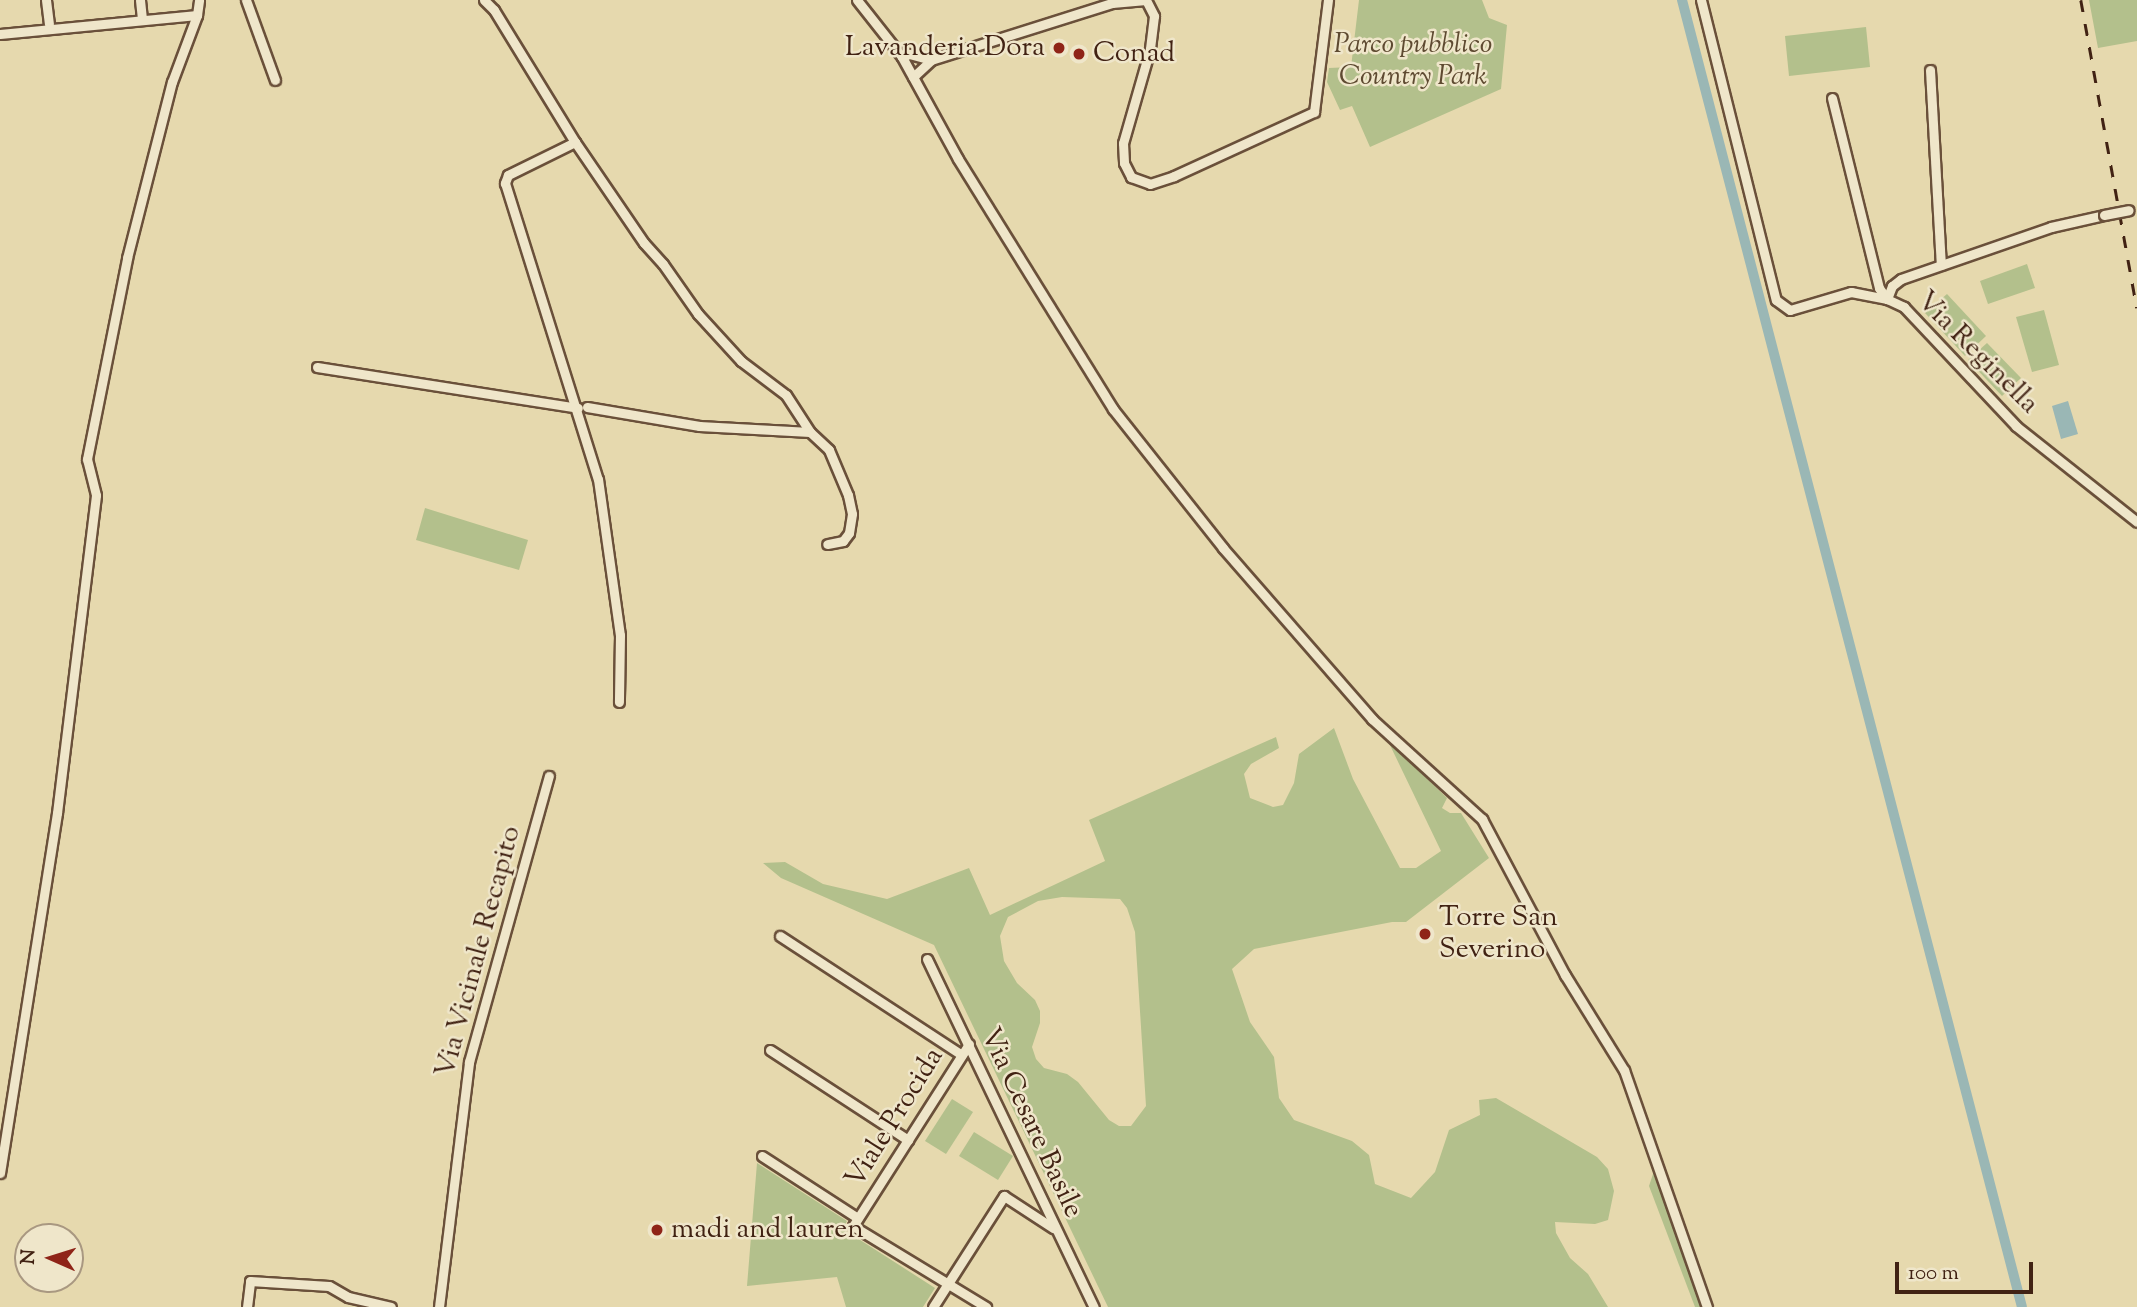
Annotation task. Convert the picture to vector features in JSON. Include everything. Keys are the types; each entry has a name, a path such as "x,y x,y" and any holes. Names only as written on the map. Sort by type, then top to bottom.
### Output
{"street":[{"path":"46,0 49,24"},
{"path":"140,0 142,19"},
{"path":"0,1173 57,813 96,495 86,459 127,258 172,82 197,15 199,0"},
{"path":"246,0 275,80"},
{"path":"484,0 494,10 575,142 644,243 663,264 698,314 741,361 786,395 810,432 830,450 848,495 852,514 849,533 843,541 827,544"},
{"path":"857,0 902,57 958,159 1113,409 1223,548 1373,719 1482,819 1565,975 1625,1070 1707,1307"},
{"path":"913,76 931,60 1112,3 1146,0 1154,16 1150,49 1123,143 1124,163 1131,177 1150,184 1174,176 1314,112 1328,0"},
{"name":"Via Reginella","path":"1701,0 1776,300 1790,310 1851,292 1887,299 1904,307 2016,426 2137,522"},
{"path":"0,34 197,15"},
{"path":"902,57 909,54 931,60"},
{"path":"1930,69 1941,265"},
{"path":"1832,98 1878,288 1887,299 1892,286 1901,279 2051,227 2133,210"},
{"path":"575,142 508,175 505,183 582,407 598,479 618,623 619,702"},
{"path":"317,367 699,426 810,432"},
{"name":"Via Vicinale Recapito","path":"439,1307 469,1062 549,776"},
{"path":"780,936 962,1055"},
{"name":"Via Cesare Basile","path":"927,959 1094,1307"},
{"name":"Viale Procida","path":"969,1044 853,1226 986,1307"},
{"path":"770,1050 908,1140"},
{"path":"762,1156 858,1218"},
{"path":"933,1307 1004,1196 1056,1229"},
{"path":"247,1307 250,1281 329,1286 348,1297 391,1307"}],"green space":[{"name":"Parco pubblico Country Park","path":"1359,0 1482,0 1489,18 1507,25 1501,89 1370,147 1352,106 1340,110 1327,82 1329,68 1351,67"},
{"path":"2089,0 2137,0 2137,41 2098,48"},
{"path":"1866,27 1870,67 1789,76 1785,36"},
{"path":"2027,264 2035,288 1988,304 1980,281"},
{"path":"1947,294 1986,336 1965,356 1925,313"},
{"path":"2044,310 2059,365 2032,372 2016,317"},
{"path":"1987,343 2021,378 2002,396 1968,360"},
{"path":"425,508 528,540 519,570 416,540"},
{"path":"1334,728 1353,779 1400,868 1416,868 1441,851 1388,741 1447,798 1442,808 1450,813 1461,813 1489,858 1406,922 1392,922 1254,949 1232,969 1250,1022 1274,1057 1279,1098 1294,1120 1352,1141 1369,1155 1375,1184 1411,1198 1435,1172 1449,1130 1480,1115 1479,1100 1496,1098 1597,1157 1608,1169 1614,1191 1608,1220 1595,1224 1555,1222 1556,1233 1570,1258 1588,1274 1608,1307 1108,1307 934,945 781,878 763,863 785,862 823,884 887,899 969,868 990,915 1105,861 1089,820 1276,737 1279,748 1251,764 1244,774 1250,798 1273,807 1283,805 1294,783 1299,754","holes":["1062,897 1120,899 1127,908 1135,932 1146,1106 1131,1126 1119,1126 1109,1120 1078,1082 1067,1074 1044,1068 1036,1059 1032,1047 1040,1023 1040,1011 1035,1000 1017,983 1004,961 1000,936 1008,917 1038,901"]},
{"path":"952,1099 973,1112 946,1154 925,1141"},
{"path":"974,1132 1013,1156 998,1180 959,1156"},
{"path":"757,1163 847,1221 843,1229 935,1288 923,1307 846,1307 837,1277 747,1286"},
{"path":"1655,1168 1704,1307 1695,1307 1649,1186"}],"water":[{"path":"2068,401 2078,434 2061,439 2052,406"}],"waterway":[{"path":"1682,0 2022,1307"}],"railway":[{"path":"2081,0 2137,308"}],"place":[{"name":"Lavanderia Dora","path":"1059,48"},
{"name":"Conad","path":"1079,54"},
{"name":"Torre San Severino","path":"1425,934"},
{"name":"madi and lauren","path":"657,1230"}]}
